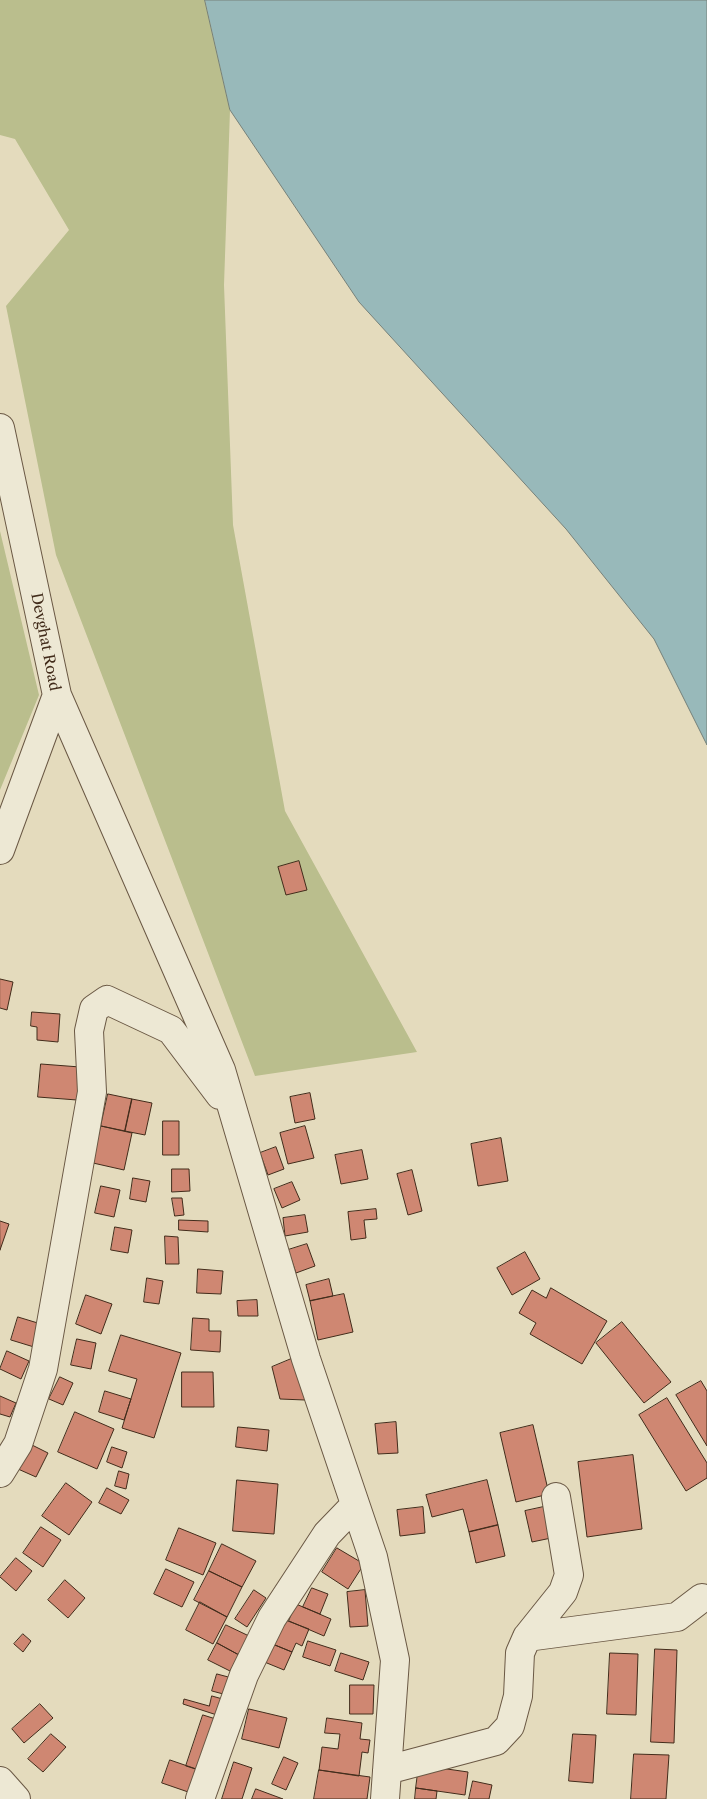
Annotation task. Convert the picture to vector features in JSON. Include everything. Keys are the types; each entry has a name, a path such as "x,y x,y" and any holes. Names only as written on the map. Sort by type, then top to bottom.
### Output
{"street":[{"name":"Devghat Road","path":"0,428 57,695 0,850"},
{"path":"57,695 221,1070 306,1359 373,1557 395,1660 385,1799"},
{"path":"0,1473 18,1444 43,1369 92,1092 89,1031 94,1009 107,1000 172,1030 233,1112"},
{"path":"387,1770 496,1741 510,1726 518,1696 520,1653 527,1637 563,1592 569,1575 556,1497"},
{"path":"200,1799 244,1675 272,1618 327,1534 355,1505"},
{"path":"527,1637 677,1617 702,1598"},
{"path":"0,1781 16,1799"}],"green space":[{"path":"0,0 205,0 230,110 224,285 233,525 285,811 417,1052 255,1076 56,555 6,306 69,230 15,139 0,135"},
{"path":"0,531 39,695 0,790"}],"water":[{"path":"205,0 707,0 707,745 654,639 566,529 359,302 230,110"}],"building":[{"path":"299,861 307,890 286,895 278,867"},
{"path":"0,979 13,982 7,1010 0,1008"},
{"path":"32,1012 60,1014 58,1042 37,1040 37,1027 31,1026"},
{"path":"41,1064 80,1067 77,1100 38,1097"},
{"path":"310,1093 315,1119 295,1123 290,1097"},
{"path":"108,1094 132,1099 125,1131 101,1126"},
{"path":"132,1099 152,1103 145,1135 125,1131"},
{"path":"163,1121 179,1121 179,1155 163,1155"},
{"path":"101,1126 132,1133 124,1170 93,1163"},
{"path":"305,1126 314,1158 288,1164 280,1133"},
{"path":"501,1138 508,1181 478,1186 471,1144"},
{"path":"276,1147 284,1169 268,1175 260,1153"},
{"path":"362,1150 368,1179 341,1184 335,1155"},
{"path":"172,1169 189,1169 190,1191 172,1192"},
{"path":"412,1170 422,1211 408,1215 397,1174"},
{"path":"133,1178 150,1181 146,1202 130,1199"},
{"path":"292,1182 300,1200 282,1208 274,1189"},
{"path":"101,1186 120,1190 114,1217 95,1213"},
{"path":"172,1198 182,1198 184,1215 175,1216"},
{"path":"376,1209 377,1219 364,1220 366,1238 351,1240 348,1212"},
{"path":"305,1215 308,1232 285,1236 283,1218"},
{"path":"179,1220 208,1221 208,1232 179,1230"},
{"path":"0,1221 9,1224 0,1250"},
{"path":"115,1227 132,1230 128,1253 111,1250"},
{"path":"165,1236 178,1237 179,1264 166,1264"},
{"path":"307,1244 315,1266 296,1273 288,1250"},
{"path":"525,1252 540,1279 512,1295 497,1268"},
{"path":"198,1269 223,1271 221,1294 197,1293"},
{"path":"147,1278 163,1281 159,1304 144,1302"},
{"path":"329,1279 333,1296 310,1301 306,1285"},
{"path":"551,1288 607,1321 582,1364 530,1334 536,1323 519,1313 532,1290 546,1298"},
{"path":"344,1294 353,1332 318,1340 310,1301"},
{"path":"86,1295 112,1304 101,1334 76,1324"},
{"path":"257,1300 258,1316 238,1316 237,1301"},
{"path":"18,1317 41,1324 34,1347 11,1340"},
{"path":"193,1318 209,1319 209,1331 221,1331 220,1352 191,1350"},
{"path":"622,1322 671,1382 644,1403 596,1343"},
{"path":"121,1335 181,1353 154,1438 122,1428 137,1379 109,1371"},
{"path":"77,1339 96,1343 91,1369 71,1365"},
{"path":"7,1351 29,1361 21,1379 0,1369"},
{"path":"296,1357 305,1400 280,1399 272,1367"},
{"path":"182,1372 213,1372 214,1407 182,1407"},
{"path":"60,1377 73,1383 63,1405 49,1399"},
{"path":"701,1381 707,1391 707,1446 676,1395"},
{"path":"105,1391 131,1399 124,1420 99,1412"},
{"path":"0,1396 16,1403 10,1417 0,1414"},
{"path":"667,1398 707,1463 707,1478 686,1491 639,1415"},
{"path":"75,1412 114,1429 97,1469 58,1452"},
{"path":"396,1422 398,1453 378,1454 375,1424"},
{"path":"533,1425 549,1494 516,1502 500,1433"},
{"path":"238,1427 269,1430 267,1451 236,1447"},
{"path":"30,1444 48,1453 36,1477 18,1469"},
{"path":"112,1447 127,1452 122,1468 107,1462"},
{"path":"633,1455 642,1529 587,1537 578,1462"},
{"path":"119,1471 129,1474 126,1489 115,1486"},
{"path":"237,1480 278,1484 274,1534 233,1531"},
{"path":"487,1480 498,1525 469,1532 463,1509 432,1517 426,1495"},
{"path":"66,1483 92,1502 69,1535 42,1516"},
{"path":"107,1488 129,1500 121,1514 99,1503"},
{"path":"548,1506 556,1537 532,1542 525,1511"},
{"path":"423,1507 425,1533 400,1536 397,1510"},
{"path":"498,1525 505,1556 476,1563 469,1532"},
{"path":"41,1527 61,1540 43,1567 23,1553"},
{"path":"179,1528 216,1543 203,1575 166,1560"},
{"path":"222,1544 256,1561 242,1587 209,1571"},
{"path":"337,1548 364,1564 348,1589 322,1572"},
{"path":"16,1558 32,1571 16,1591 0,1577"},
{"path":"166,1569 194,1582 182,1607 154,1594"},
{"path":"209,1571 242,1587 227,1617 194,1600"},
{"path":"65,1580 85,1598 68,1618 48,1600"},
{"path":"312,1588 328,1594 320,1614 303,1607"},
{"path":"254,1590 266,1598 247,1627 235,1619"},
{"path":"365,1590 368,1626 350,1627 347,1592"},
{"path":"200,1602 227,1617 213,1644 186,1630"},
{"path":"296,1604 331,1619 324,1636 289,1621"},
{"path":"280,1618 309,1629 302,1646 296,1643 292,1652 270,1643"},
{"path":"226,1625 249,1636 239,1655 217,1643"},
{"path":"23,1634 31,1641 23,1652 14,1644"},
{"path":"308,1641 336,1650 330,1666 303,1657"},
{"path":"217,1643 239,1655 230,1671 208,1660"},
{"path":"270,1643 292,1652 284,1670 262,1661"},
{"path":"655,1649 677,1650 674,1743 651,1742"},
{"path":"341,1653 369,1662 363,1680 335,1671"},
{"path":"610,1653 638,1654 636,1715 607,1714"},
{"path":"217,1674 232,1678 227,1695 212,1691"},
{"path":"350,1685 374,1685 373,1714 350,1714"},
{"path":"212,1696 226,1700 220,1716 183,1704 184,1699 209,1706"},
{"path":"40,1704 53,1718 24,1743 12,1729"},
{"path":"249,1709 287,1718 279,1748 242,1739"},
{"path":"203,1715 219,1720 202,1771 186,1766"},
{"path":"327,1718 362,1723 360,1739 370,1740 368,1753 362,1752 359,1776 319,1770 322,1747 338,1749 340,1734 325,1733"},
{"path":"51,1734 66,1747 43,1772 28,1759"},
{"path":"573,1734 596,1735 593,1783 569,1781"},
{"path":"634,1754 669,1755 666,1799 631,1799"},
{"path":"284,1757 298,1763 286,1790 272,1784"},
{"path":"170,1760 202,1771 194,1794 162,1783"},
{"path":"234,1762 252,1768 242,1799 222,1799"},
{"path":"419,1765 468,1772 465,1795 416,1788"},
{"path":"319,1770 370,1777 367,1799 314,1799"},
{"path":"473,1781 492,1785 489,1799 469,1799"},
{"path":"416,1788 437,1791 436,1799 415,1799"},
{"path":"256,1789 283,1799 252,1799"}]}
